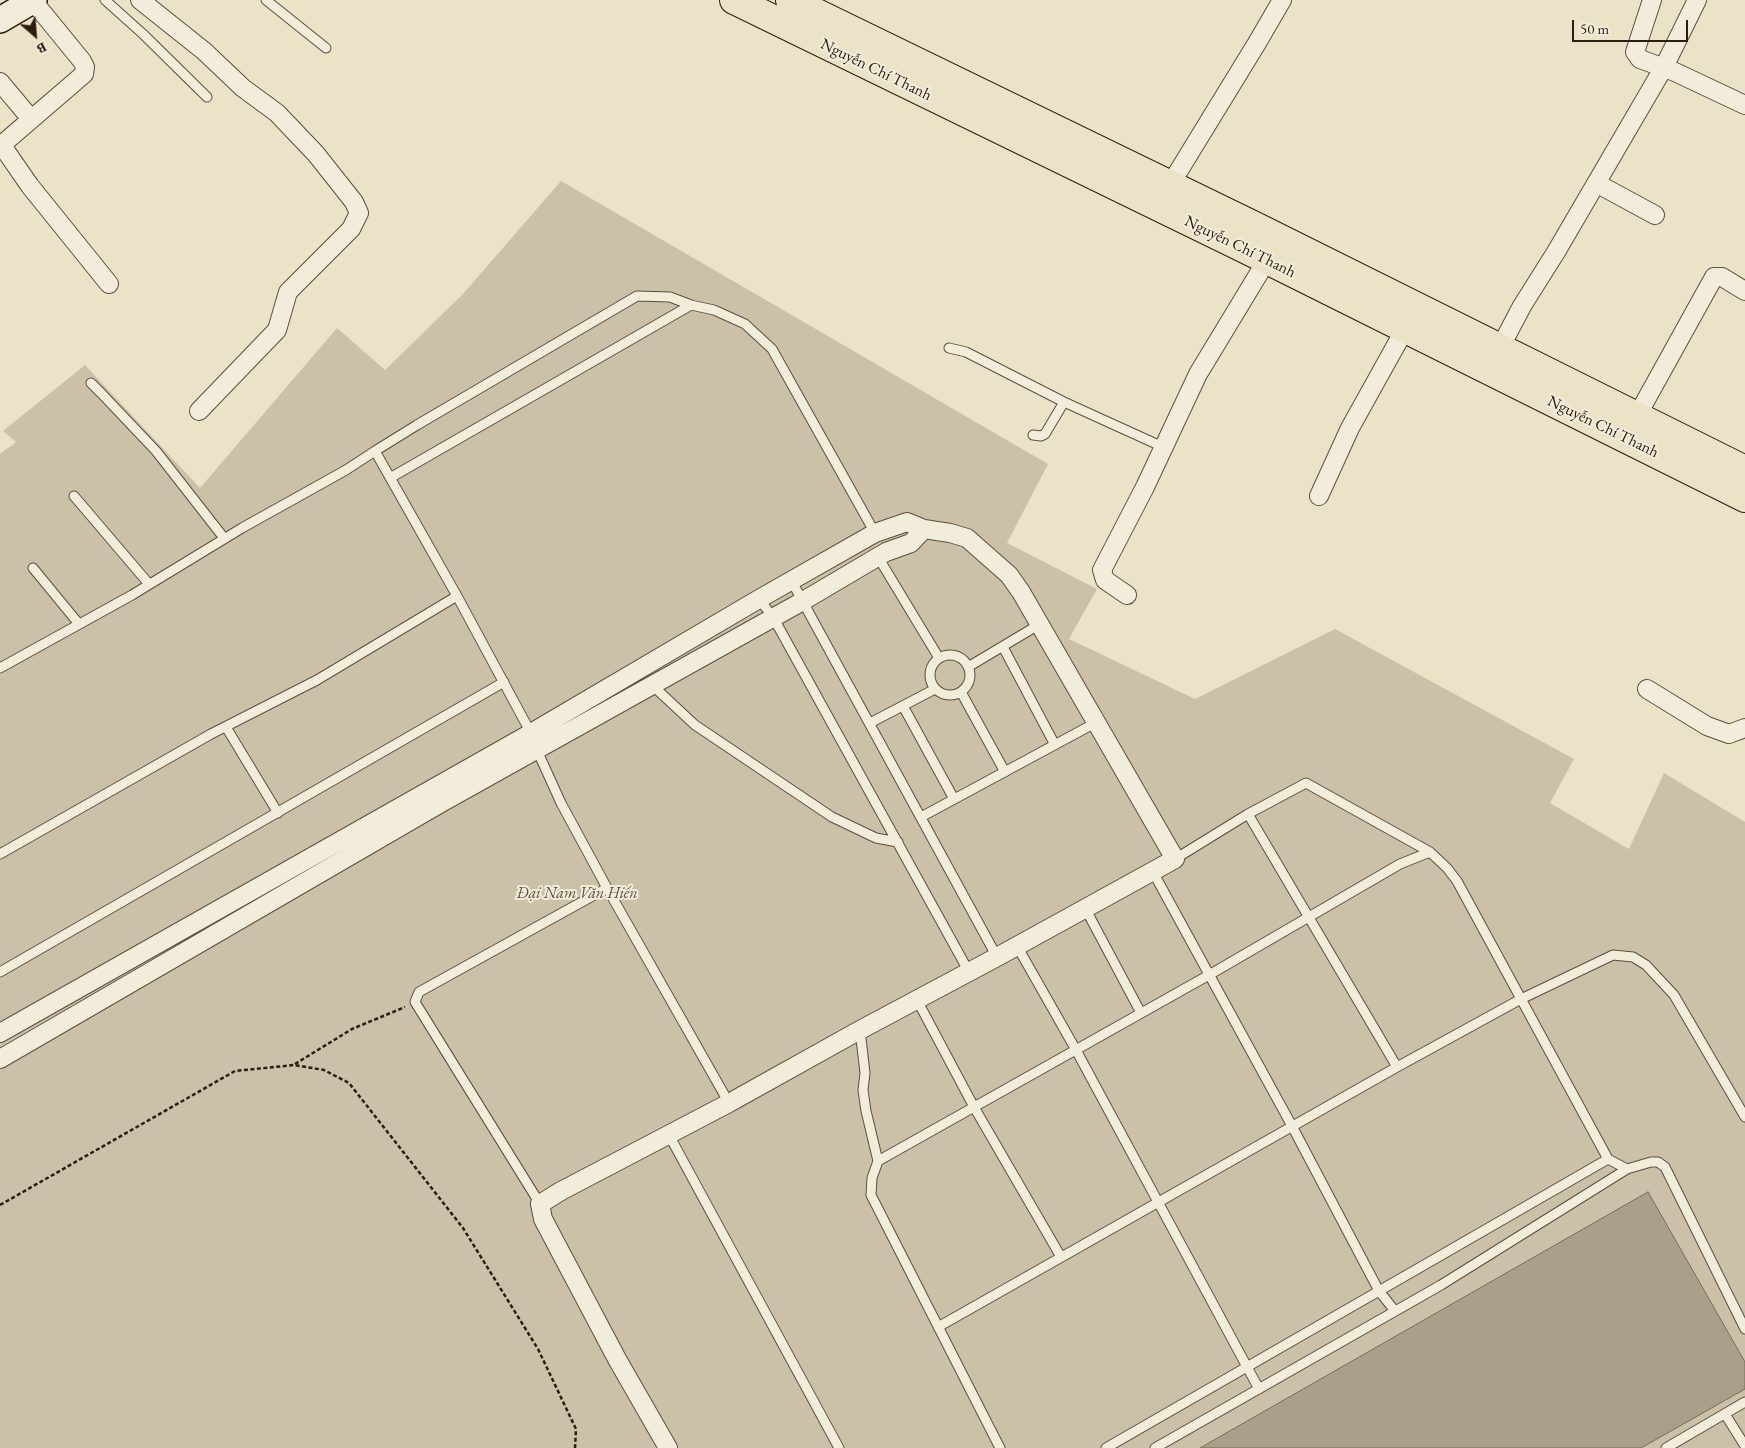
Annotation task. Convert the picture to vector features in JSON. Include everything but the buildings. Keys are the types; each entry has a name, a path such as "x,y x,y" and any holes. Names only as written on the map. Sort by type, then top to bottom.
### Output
{"main road":[{"path":"0,20 33,0"},
{"name":"Nguyễn Chí Thanh","path":"734,0 1274,249 1500,348 1745,498"},
{"name":"Nguyễn Chí Thanh","path":"790,0 1170,185 1405,329 1630,427 1745,470"}],"street":[{"path":"33,0 85,67 84,74 5,142 3,147 30,186 110,284"},
{"path":"140,0 204,51 243,88 277,113 316,154 354,202 359,214 351,229 288,292 277,330 199,411"},
{"path":"1170,185 1282,0"},
{"path":"1652,0 1635,52 1640,59 1664,67 1745,105"},
{"path":"1500,348 1522,306 1664,67 1697,0"},
{"path":"0,82 31,119"},
{"path":"1596,183 1655,215"},
{"path":"1127,595 1105,580 1102,570 1198,374 1274,249"},
{"path":"1630,427 1714,277 1722,277 1745,291"},
{"path":"1319,496 1350,428 1405,329"},
{"path":"0,1059 442,803 759,598 874,533 907,522 924,529 967,538 1009,575 1021,592 1176,859 540,1204 543,1219 617,1358 668,1448"},
{"path":"0,1033 534,742 652,685 803,601 878,556 911,542 924,529"},
{"path":"1647,689 1707,726 1729,734 1745,728"}],"lane":[{"path":"105,0 143,34 207,97"},
{"path":"266,0 326,48"},
{"path":"0,668 149,584 224,538 346,470 374,451 637,296 670,296 691,305 714,310 745,324 772,350 874,533"},
{"path":"390,478 691,305"},
{"path":"949,348 966,352 1064,402 1163,447"},
{"path":"91,383 156,451 224,538"},
{"path":"1033,435 1046,434 1064,402"},
{"path":"374,451 458,596 534,742 561,803 729,1103"},
{"path":"74,496 149,584"},
{"path":"878,556 939,658"},
{"path":"33,568 79,624"},
{"path":"791,580 997,957"},
{"path":"0,854 226,727 317,680 458,596"},
{"path":"759,598 773,617 969,972"},
{"path":"968,667 1040,624"},
{"path":"1003,647 1055,745"},
{"path":"946,656 959,658 968,667 969,681 961,692 947,695 935,689 931,683 930,669 939,658 946,656"},
{"path":"0,972 504,682"},
{"path":"652,685 696,725 832,817 876,838 898,842"},
{"path":"870,723 935,689"},
{"path":"961,692 1005,772"},
{"path":"903,706 954,799"},
{"path":"921,817 1097,722"},
{"path":"226,727 278,813"},
{"path":"1176,859 1248,814 1306,783 1430,852 1447,868 1457,881 1608,1160 1627,1169"},
{"path":"1248,814 1397,1067"},
{"path":"878,1161 1209,975 1400,864 1430,852"},
{"path":"1152,872 1292,1126 1379,1291 1395,1311"},
{"path":"540,1204 415,1002 419,992 607,888"},
{"path":"1085,908 1142,1013"},
{"path":"1017,946 1076,1050 1259,1389"},
{"path":"938,1327 1397,1067 1521,999 1613,955 1633,957 1646,965 1674,995 1745,1117"},
{"path":"917,1000 974,1107 1061,1258"},
{"path":"860,1030 865,1073 863,1090 878,1161 872,1178 872,1195 1000,1448"},
{"path":"669,1135 839,1448"},
{"path":"1106,1448 1608,1160"},
{"path":"1155,1448 1441,1285 1627,1169 1651,1162 1658,1162 1665,1167 1745,1329"},
{"path":"1666,1448 1745,1402"},
{"path":"1725,1414 1745,1446"}],"path":[{"path":"294,1064 352,1029 415,1002"},
{"path":"0,1205 235,1071 294,1064 324,1070 349,1083 463,1228 538,1349 576,1429 575,1448"}],"green space":[{"name":"Đại Nam Văn Hiến","path":"561,181 1048,464 1007,543 1097,589 1069,639 1195,699 1335,629 1574,759 1550,803 1629,849 1664,773 1745,822 1745,1448 0,1448 0,454 16,442 3,431 85,365 200,488 337,328 385,370 463,294"}],"shaded area":[{"path":"1648,1192 1745,1362 1745,1389 1641,1448 1200,1448"}]}
